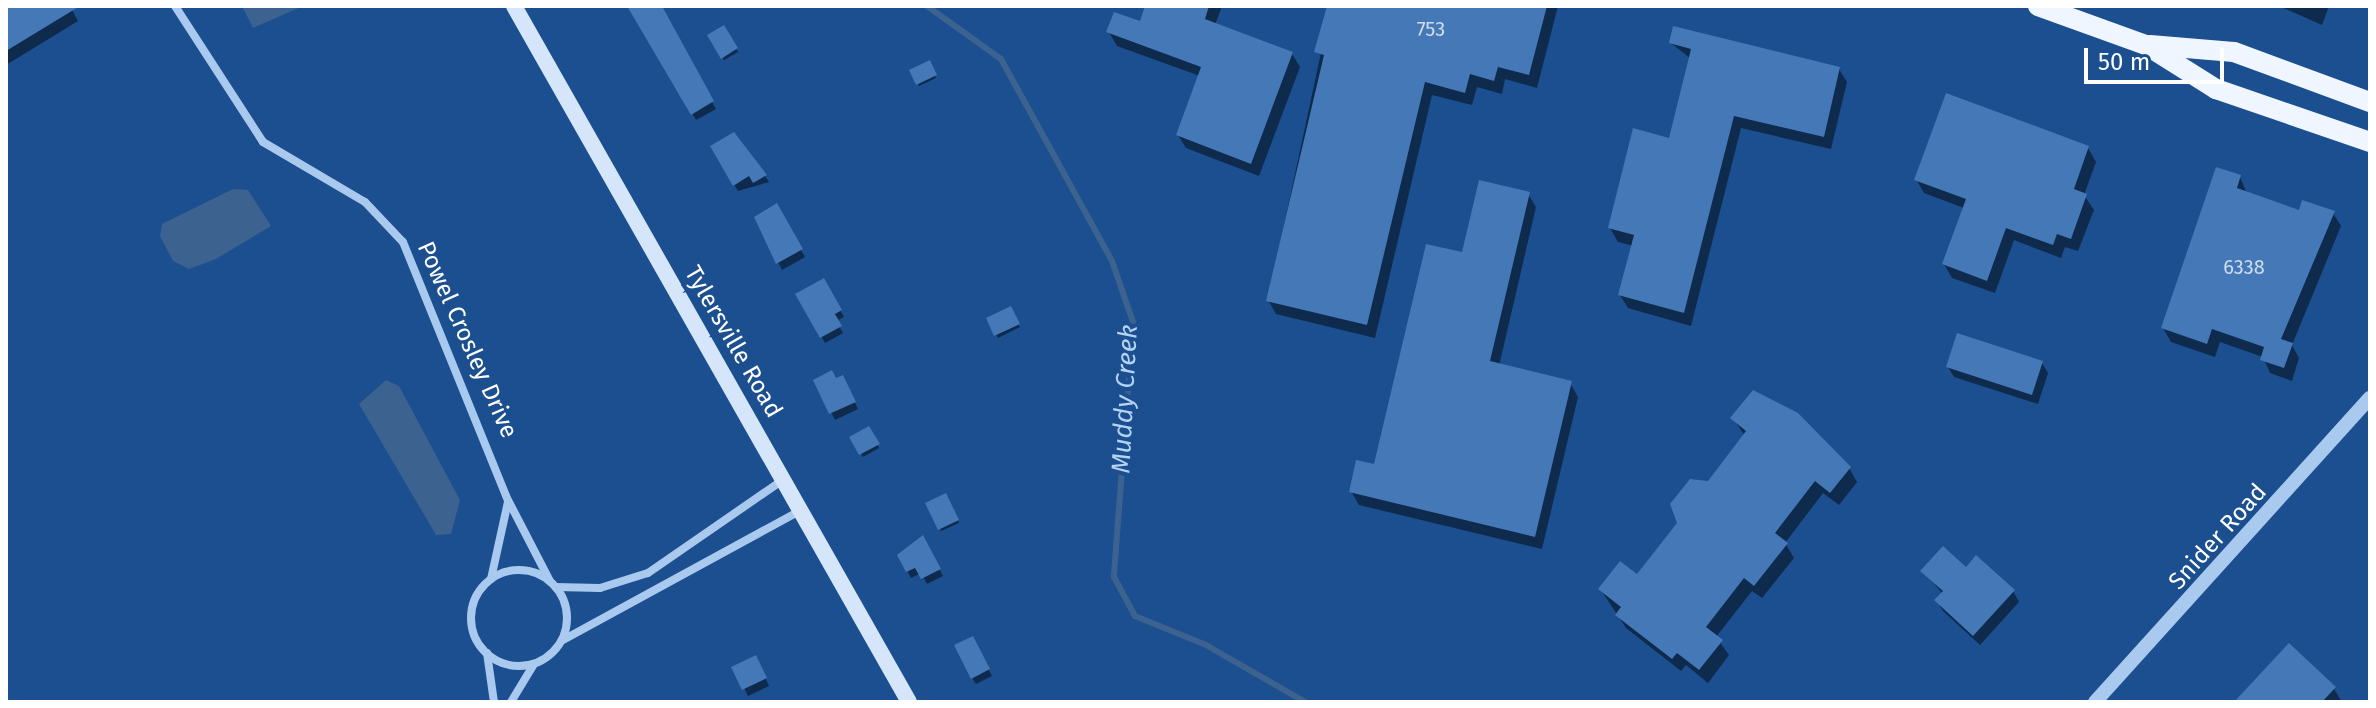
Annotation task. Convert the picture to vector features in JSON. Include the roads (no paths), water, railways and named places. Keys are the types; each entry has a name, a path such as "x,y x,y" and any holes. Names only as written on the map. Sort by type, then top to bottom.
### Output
{"main road":[{"name":"Tylersville Road","path":"514,6 909,702"},
{"path":"2038,6 2146,45 2216,89 2370,142"},
{"path":"2146,45 2234,52 2370,102"}],"street":[{"name":"Powel Crosley Drive","path":"175,6 263,142 365,202 403,242 508,500 553,584"},
{"name":"Snider Road","path":"2095,702 2370,398"},
{"path":"491,579 521,570 553,584 600,588 648,573 784,479"},
{"path":"494,702 487,653 471,615 491,579 508,500"},
{"path":"511,702 534,664 562,640 801,511"},
{"path":"553,584 567,613 562,640"},
{"path":"487,653 509,665 534,664"}],"water":[{"path":"242,6 303,6 253,28"},
{"path":"233,189 248,190 271,226 216,259 189,269 173,261 160,236 162,224"},
{"path":"386,380 399,386 460,500 451,534 436,535 359,404"}],"waterway":[{"name":"Muddy Creek","path":"927,6 1001,59 1112,261 1133,322 1114,577 1135,616 1206,645 1305,702"}]}
